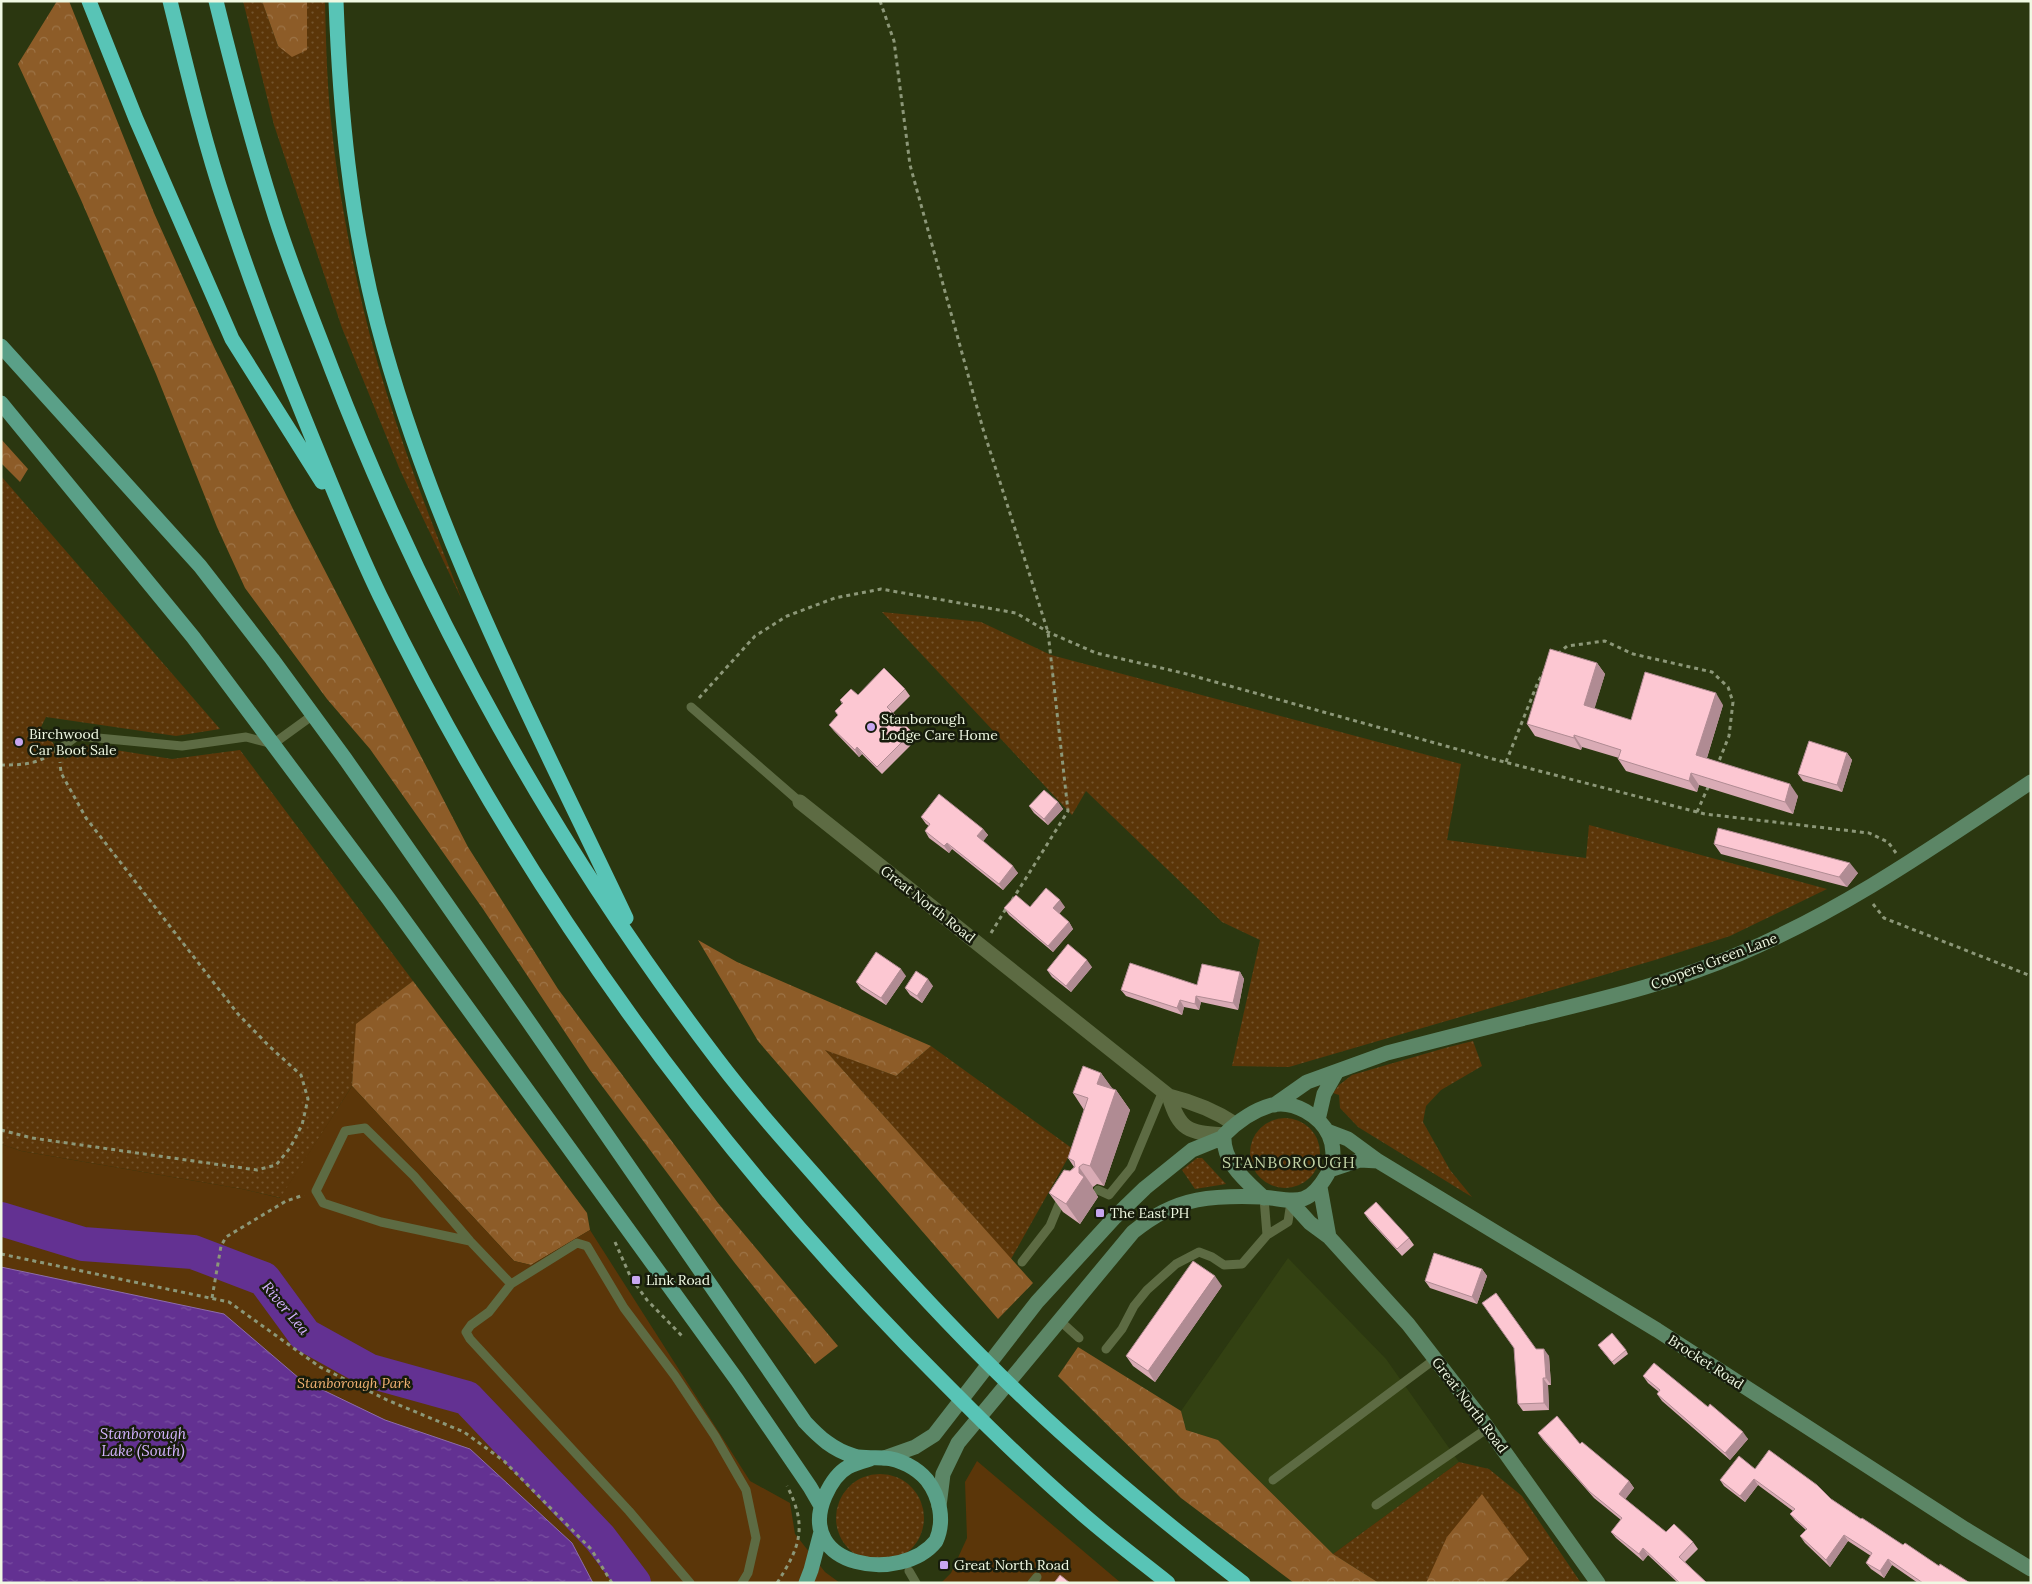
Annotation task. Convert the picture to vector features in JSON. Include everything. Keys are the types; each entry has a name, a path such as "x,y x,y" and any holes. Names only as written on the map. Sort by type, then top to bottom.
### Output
{"highway":[{"path":"89,1 136,119 232,339 342,512"},
{"path":"170,1 223,200 258,302 342,512 384,605 458,743 521,851 592,962 684,1089 780,1208 846,1281 932,1371 999,1437 1080,1512 1168,1583"},
{"path":"216,1 244,112 282,236 361,443 400,534 434,604 548,811 596,887 718,1060 796,1154 912,1285 1030,1404 1142,1502 1244,1583"},
{"path":"336,1 338,67 344,143 352,195 377,323 415,449 443,522 492,637 647,961"}],"main road":[{"path":"1,346 200,566 272,659 692,1255 806,1422 822,1440 854,1456 877,1458 907,1465 925,1478 934,1491 939,1506"},
{"path":"1,403 193,637 388,898 737,1380 821,1506"},
{"name":"Coopers Green Lane","path":"1274,1105 1307,1082 1336,1073 1357,1062 1670,980 1738,955 1807,924 1863,892 2031,782"},
{"path":"1323,1126 1324,1094 1336,1073"},
{"path":"806,1583 821,1532 821,1506 830,1484 847,1467 916,1447 934,1435 1037,1302 1115,1217 1145,1188 1192,1150 1224,1136 1235,1124 1252,1114 1274,1105 1305,1110 1323,1126 1334,1150 1330,1170 1320,1187 1312,1194 1291,1202 1231,1196 1197,1200 1166,1210 1152,1217 1133,1232 958,1443 943,1474 938,1536 913,1577 866,1577 853,1573 832,1556 825,1545 821,1532"},
{"name":"Brocket Road","path":"1323,1126 1348,1139 1378,1161 1658,1330 1965,1529 2031,1569"},
{"path":"1224,1136 1231,1162 1243,1179 1264,1198"},
{"path":"1330,1170 1360,1160 1378,1161"},
{"path":"1320,1187 1329,1237"},
{"name":"Great North Road","path":"1291,1202 1310,1223 1329,1237 1408,1324 1488,1428 1598,1583"}],"street":[{"name":"Great North Road","path":"800,802 1166,1094 1218,1112 1235,1124"},
{"name":"Great North Road","path":"1166,1094 1176,1117 1195,1132 1224,1136"}],"lane":[{"name":"Great North Road","path":"691,707 800,802"},
{"path":"58,750 77,736 182,746 246,737 273,744 313,716"},
{"path":"1098,1190 1109,1194 1131,1168 1166,1094"},
{"path":"470,1242 381,1222 323,1202 316,1191 346,1131 365,1128 414,1176 470,1242 511,1284"},
{"path":"1022,1262 1050,1226 1066,1187"},
{"path":"1264,1198 1267,1235"},
{"path":"1106,1349 1122,1329 1134,1306 1147,1290 1176,1264 1199,1252 1212,1257 1224,1265 1242,1264 1267,1235 1288,1222 1291,1202"},
{"path":"690,1583 629,1511 470,1340 466,1332 471,1325 489,1312 511,1284 577,1243 587,1246 624,1308 715,1436 746,1490 756,1538 748,1573 742,1583"},
{"path":"1059,1320 1079,1338"},
{"path":"1273,1480 1435,1359"},
{"path":"1376,1505 1488,1428"}],"path":[{"path":"880,1 894,40 910,165 983,429 1048,632 1068,811 982,946"},
{"path":"691,707 755,636 787,616 835,598 881,589 1016,613 1048,632 1096,653 1182,674 1697,812 1869,833 1888,842 1905,866"},
{"path":"1553,658 1567,646 1605,641 1633,654 1712,672 1728,687 1733,702 1729,736 1715,770"},
{"path":"1506,762 1538,682 1548,666"},
{"path":"1,765 40,760 58,750 61,773 86,818 238,1014 301,1075 308,1099 302,1124 290,1148 276,1164 257,1170 32,1138 1,1130"},
{"path":"1697,812 1712,778"},
{"path":"1863,892 1884,918 2031,976"},
{"path":"212,1298 221,1246 226,1237 286,1201 316,1191"},
{"path":"614,1240 632,1278 648,1300 687,1341"},
{"path":"1,1254 230,1302 328,1371 387,1400 464,1432 504,1461 591,1548 612,1583"},
{"path":"777,1583 795,1551 800,1536 794,1499 786,1484"}],"shaded area":[{"path":"1288,1258 1386,1359 1459,1462 1333,1554 1218,1440 1186,1430 1181,1411"}],"green space":[{"path":"57,1 69,1 154,213 214,347 294,511 468,847 558,989 718,1203 838,1346 815,1364 734,1262 590,1070 483,909 370,749 327,699 245,588 217,527 156,374 81,200 18,64"},
{"path":"243,1 262,1 278,46 307,50 307,1 325,1 328,82 334,148 345,222 365,317 376,359 402,440 462,600 400,470 342,328 274,125"},
{"path":"262,1 307,1 307,50 292,57 278,46"},
{"path":"1,439 28,469 20,482 1,463"},
{"path":"1,476 220,729 176,736 46,717 41,727 65,759 84,745 172,759 240,750 413,981 357,1024 352,1086 281,1198 242,1189 21,1151 1,1144"},
{"path":"882,612 981,622 1051,655 1461,764 1447,840 1586,858 1589,825 1827,889 1730,936 1655,960 1289,1067 1232,1066 1260,940 1222,922 1086,791 1072,815"},
{"path":"698,940 737,962 931,1046 896,1076 825,1050 1033,1283 998,1319 758,1041"},
{"path":"413,981 587,1213 590,1230 531,1265 514,1261 352,1086 356,1024"},
{"path":"1473,1041 1482,1066 1441,1090 1426,1106 1423,1122 1450,1170 1472,1197 1358,1127 1340,1108 1339,1095 1333,1093 1339,1085 1352,1075"},
{"path":"931,1046 1073,1149 1011,1259 824,1049 896,1076"},
{"name":"Stanborough Park","path":"352,1086 514,1261 531,1265 590,1230 750,1481 790,1503 795,1534 825,1572 840,1583 1,1583 1,1144 21,1151 242,1189 280,1198"},
{"path":"1285,1118 1298,1121 1310,1128 1317,1140 1320,1153 1317,1166 1310,1178 1298,1185 1285,1188 1272,1185 1260,1178 1253,1166 1250,1153 1253,1140 1260,1128 1272,1121"},
{"path":"1197,1158 1202,1158 1226,1184 1195,1189 1182,1170"},
{"path":"1078,1347 1181,1411 1186,1430 1218,1440 1333,1554 1379,1583 1294,1583 1181,1498 1058,1376"},
{"path":"977,1461 1121,1583 941,1583 951,1573 967,1538 965,1482"},
{"path":"1459,1462 1489,1469 1522,1496 1581,1583 1379,1583 1333,1554"},
{"path":"880,1474 897,1478 911,1487 920,1501 924,1518 920,1535 911,1549 897,1558 880,1562 863,1558 849,1549 840,1535 836,1518 840,1501 849,1487 863,1478"},
{"path":"1482,1494 1529,1559 1504,1583 1426,1583 1447,1537"}],"water":[{"name":"Stanborough Lake (South)","path":"1,1267 224,1314 300,1379 385,1420 470,1449 572,1543 593,1583 1,1583"}],"building":[{"path":"1550,649 1597,663 1584,705 1631,720 1645,672 1716,693 1696,755 1790,784 1785,802 1691,773 1689,781 1618,759 1621,750 1574,735 1574,738 1527,724"},
{"name":"Stanborough Lodge Care Home","path":"884,668 905,689 887,707 912,732 877,767 857,747 855,750 829,725 838,715 835,711 843,703 840,700 851,689 858,695"},
{"path":"1809,741 1847,753 1837,785 1798,774"},
{"path":"1044,790 1058,802 1044,819 1029,806"},
{"path":"939,794 983,829 977,836 1013,866 999,884 947,843 944,846 925,831 930,824 921,817"},
{"path":"1718,828 1850,863 1839,877 1714,844"},
{"path":"1046,888 1060,900 1053,908 1069,922 1048,946 1004,908 1016,895 1030,907"},
{"path":"1068,944 1087,960 1066,986 1047,970"},
{"path":"876,952 901,969 881,998 856,982"},
{"path":"1130,963 1197,985 1202,964 1240,972 1233,1003 1196,996 1195,1004 1180,1000 1177,1008 1121,990"},
{"path":"916,971 928,979 917,996 905,988"},
{"path":"1083,1066 1101,1073 1097,1084 1116,1090 1090,1166 1083,1164 1079,1167 1079,1173 1084,1177 1066,1204 1049,1193 1064,1170 1070,1171 1075,1167 1074,1161 1068,1158 1088,1098 1073,1093"},
{"path":"1376,1202 1409,1238 1397,1249 1364,1213"},
{"path":"1434,1253 1482,1269 1472,1297 1425,1281"},
{"path":"1193,1261 1215,1276 1148,1371 1126,1356"},
{"path":"1496,1293 1536,1349 1544,1349 1546,1378 1543,1378 1544,1403 1518,1404 1514,1348 1482,1303"},
{"path":"1612,1333 1626,1350 1612,1362 1598,1345"},
{"path":"1654,1363 1708,1407 1710,1404 1743,1432 1725,1453 1657,1394 1660,1390 1643,1376"},
{"path":"1557,1416 1580,1444 1582,1442 1629,1481 1619,1494 1666,1532 1674,1524 1693,1542 1679,1557 1707,1583 1680,1583 1643,1548 1639,1554 1611,1532 1622,1518 1590,1492 1538,1433"},
{"path":"1769,1450 1817,1485 1831,1499 1861,1519 1903,1545 1905,1543 1939,1566 1940,1564 1970,1583 1923,1583 1888,1559 1880,1571 1866,1563 1872,1553 1844,1535 1826,1560 1800,1536 1807,1529 1790,1514 1795,1509 1754,1479 1740,1496 1720,1480 1739,1456 1755,1469"},
{"path":"1060,1575 1070,1583 1054,1583"}],"waterway":[{"name":"River Lea","path":"1,1219 83,1244 193,1252 264,1279 305,1335 370,1371 467,1398 600,1538 634,1583"}],"place":[{"name":"Stanborough Lodge Care Home","path":"871,727"},
{"name":"Birchwood Car Boot Sale","path":"19,742"},
{"name":"The East PH","path":"1100,1213"},
{"name":"Link Road","path":"636,1280"},
{"name":"Great North Road","path":"944,1565"}],"district":[{"name":"STANBOROUGH","path":"1289,1162"}]}
